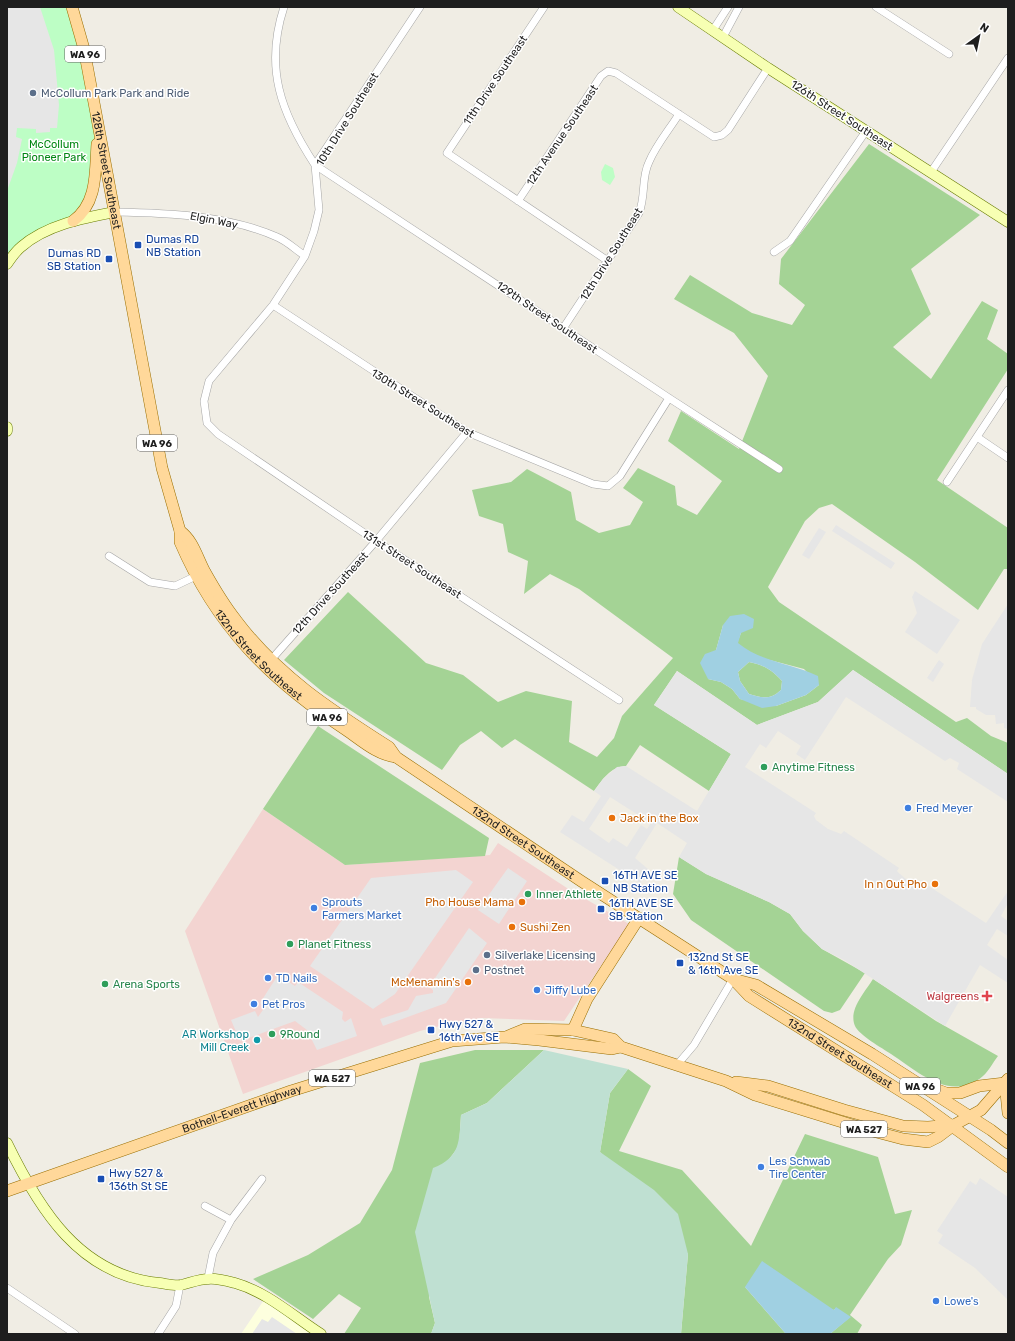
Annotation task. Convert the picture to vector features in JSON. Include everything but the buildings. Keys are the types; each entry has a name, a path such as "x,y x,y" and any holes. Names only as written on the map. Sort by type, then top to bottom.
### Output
{"main road":[{"name":"128th Street Southeast","path":"72,7 84,49 137,334"},
{"path":"74,221 85,211 93,193 98,123"},
{"name":"132nd Street Southeast","path":"137,334 162,468 180,531 180,542 210,601 230,628 264,667 298,696 384,756 396,757"},
{"name":"132nd Street Southeast","path":"180,531 188,537 205,572 235,620 270,661 287,677 327,707 389,747 396,757 732,978 749,996 954,1125 973,1142 1008,1167"},
{"path":"539,1040 573,1030 587,999 639,918"},
{"name":"132nd Street Southeast","path":"732,978 756,986 872,1054 969,1116 1008,1143"},
{"name":"Bothell-Everett Highway","path":"504,1037 525,1029 573,1030 613,1040 621,1047 726,1081 755,1095 865,1129 903,1139 928,1142 981,1110 1006,1081"},
{"name":"Bothell-Everett Highway","path":"7,1191 291,1091 412,1052 452,1041 504,1037 612,1049 621,1047"},
{"path":"910,1079 946,1093 960,1093 979,1086 1006,1081 1008,1113"}],"street":[{"path":"284,7 275,42 275,72 285,110 299,140 315,165"},
{"name":"10th Drive Southeast","path":"207,423 204,401 209,381 272,305 305,256 314,231 319,210 315,165 420,7"},
{"name":"11th Drive Southeast","path":"518,201 447,153 544,7"},
{"name":"126th Street Southeast","path":"678,7 768,68 1008,222"},
{"path":"713,30 728,7"},
{"path":"723,37 739,7"},
{"path":"876,7 949,54"},
{"path":"931,172 1008,58"},
{"path":"679,114 714,137 722,135 728,130 768,68"},
{"name":"12th Avenue Southeast","path":"518,201 601,76 608,71 616,73 679,114"},
{"name":"12th Drive Southeast","path":"564,327 639,213 644,201 645,176 649,162 679,114"},
{"path":"774,252 790,241 866,131"},
{"name":"129th Street Southeast","path":"315,165 779,469"},
{"path":"518,201 608,261"},
{"path":"7,264 20,248 51,228 74,221 115,212"},
{"name":"Elgin Way","path":"115,212 178,213 251,227 279,237 305,256"},
{"name":"130th Street Southeast","path":"272,305 467,432 593,484 608,486 620,476 669,398"},
{"path":"947,482 1008,390"},
{"name":"131st Street Southeast","path":"207,423 218,434 376,541 619,700"},
{"name":"12th Drive Southeast","path":"270,661 376,541 467,432"},
{"path":"977,437 1008,458"},
{"path":"109,556 150,582 175,586 196,576"},
{"path":"676,1065 694,1045 732,978"},
{"path":"7,1143 27,1184 64,1235 84,1254 114,1271 141,1282 180,1285 208,1278 235,1283 260,1292 320,1334"},
{"path":"208,1278 213,1253 231,1220 262,1179"},
{"path":"205,1206 231,1220"},
{"path":"158,1334 176,1306 180,1285"},
{"path":"7,1288 75,1334"}],"shaded area":[{"name":"McCollum Park Park and Ride","path":"7,7 40,7 54,50 59,105 57,128 50,128 50,132 36,133 36,129 17,128 16,137 22,139 17,163 7,191"},
{"path":"836,525 895,563 891,569 832,531"},
{"path":"819,528 826,532 809,559 802,555"},
{"path":"915,591 960,620 937,654 905,632 917,613 912,597"},
{"path":"1008,604 1008,729 1004,728 1004,723 996,724 995,715 986,715 976,709 976,707 970,707 972,680 982,644"},
{"path":"939,660 944,664 933,682 927,678"},
{"path":"853,670 1008,774 1008,802 957,769 959,763 950,758 945,761 846,697 805,760 796,754 801,746 778,731 766,748 760,744 745,767 816,813 814,816 816,820 828,829 841,834 844,831 899,868 897,871 913,885 924,889 927,885 986,923 1008,891 1008,903 1001,916 1008,921 1008,936 997,929 987,945 1008,960 1008,983 980,965 945,1026 844,960 822,949 803,931 790,914 769,902 706,874 679,857 687,843 657,823 635,858 648,869 640,883 560,832 572,815 584,822 601,796 594,791 603,779 617,767 626,766 697,811 731,754 654,705 677,671 757,725 818,702","holes":["610,797 651,823 647,829 641,825 627,847 613,838 609,843 589,829"]},
{"path":"263,809 345,865 490,855 498,843 570,890 629,924 564,1021 482,1018 448,1024 420,1031 243,1094 185,931"},
{"path":"508,868 527,881 499,924 478,910"},
{"path":"456,870 473,882 395,994 373,1009 310,966 371,878"},
{"path":"469,928 487,943 446,1003 383,1026 380,1019 408,1010 416,996 433,993 433,990 429,987"},
{"path":"278,975 295,986 298,982 343,1012 342,1019 345,1022 351,1018 357,1036 317,1050 307,1030 295,1021 240,1041 231,1020 255,1011 258,1017 265,1007 260,1003"},
{"path":"544,1050 628,1069 610,1093 600,1152 654,1190 678,1214 688,1254 681,1334 431,1334 435,1323 415,1232 433,1168 449,1159 454,1153 459,1140 461,1115 487,1103"},
{"path":"980,1178 1008,1197 1008,1300 975,1268 938,1243 943,1235 937,1231 970,1181 976,1185"},
{"path":"266,1297 321,1334 241,1334"},
{"path":"272,1317 297,1334 252,1334 262,1319 268,1322"}],"green space":[{"name":"McCollum Pioneer Park","path":"7,7 72,7 103,157 80,213 51,228 7,264"},
{"path":"869,144 980,215 911,269 931,314 893,347 931,379 982,301 998,310 987,339 1008,354 1008,369 937,480 1008,528 1008,569 1004,569 978,610 915,562 832,504 819,508 805,521 768,587 779,602 956,722 967,718 991,736 1008,743 1008,774 853,670 818,702 757,725 677,671 654,705 731,754 709,791 640,745 626,766 620,767 607,774 594,791 515,739 502,748 481,731 460,745 442,770 324,693 284,660 348,592 426,663 463,675 498,702 526,691 572,701 569,742 597,757 614,738 622,716 673,658 579,589 550,574 524,594 528,561 508,552 503,524 479,516 472,490 511,482 527,469 571,492 576,520 599,533 630,525 643,502 623,488 638,468 675,486 677,505 697,515 722,481 668,441 681,411 739,449 768,376 734,333 674,299 690,275 752,313 792,325 805,305 779,284 781,259","holes":["723,625 741,633 737,643 748,652 762,658 804,669 819,685 806,695 776,706 740,699 732,689 721,682 708,679"]},
{"path":"605,164 613,168 615,177 610,185 602,180 601,172"},
{"path":"749,662 763,666 775,674 782,681 781,690 770,697 749,694 740,681 738,672"},
{"path":"318,726 489,838 485,856 345,865 263,809"},
{"path":"679,857 706,874 769,902 790,914 803,931 822,949 865,973 840,1010 832,1013 824,1011 691,920 673,894"},
{"path":"873,979 936,1021 998,1056 987,1072 971,1084 947,1086 936,1082 912,1069 857,1030 853,1020 858,1001"},
{"path":"475,1050 544,1050 487,1103 461,1115 459,1146 447,1162 429,1297 435,1323 431,1334 344,1334 361,1308 339,1294 313,1319 253,1279 308,1255 360,1223 392,1170 420,1063"},
{"path":"628,1069 651,1086 619,1151 682,1170 751,1246 805,1134 878,1157 895,1214 912,1210 901,1245 888,1259 850,1315 862,1325 857,1334 830,1334 850,1317 836,1308 834,1310 745,1287 786,1334 681,1334 688,1254 600,1152 610,1093"}],"water":[{"path":"744,614 754,619 753,628 741,633 738,643 756,654 818,676 819,685 806,695 776,706 762,708 740,699 732,689 721,682 708,679 700,663 705,654 716,650 723,625 730,616","holes":["749,662 767,668 778,677 782,681 781,690 770,697 749,694 740,681 738,672"]},
{"path":"762,1261 834,1310 836,1307 851,1317 830,1334 786,1334 745,1287"}],"place":[{"name":"McCollum Park Park and Ride","path":"33,93"},
{"name":"Dumas RD NB Station","path":"138,245"},
{"name":"Dumas RD SB Station","path":"109,259"},
{"name":"Anytime Fitness","path":"764,767"},
{"name":"Fred Meyer","path":"908,808"},
{"name":"Jack in the Box","path":"612,818"},
{"name":"16TH AVE SE NB Station","path":"605,881"},
{"name":"In n Out Pho","path":"935,884"},
{"name":"Inner Athlete","path":"528,894"},
{"name":"Pho House Mama","path":"522,902"},
{"name":"Sprouts Farmers Market","path":"314,908"},
{"name":"16TH AVE SE SB Station","path":"601,909"},
{"name":"Sushi Zen","path":"512,927"},
{"name":"Planet Fitness","path":"290,944"},
{"name":"Silverlake Licensing","path":"487,955"},
{"name":"132nd St SE & 16th Ave SE","path":"680,963"},
{"name":"Postnet","path":"476,970"},
{"name":"TD Nails","path":"268,978"},
{"name":"McMenamin's","path":"468,982"},
{"name":"Arena Sports","path":"105,984"},
{"name":"Jiffy Lube","path":"537,990"},
{"name":"Walgreens","path":"987,996"},
{"name":"Pet Pros","path":"254,1004"},
{"name":"Hwy 527 & 16th Ave SE","path":"431,1030"},
{"name":"9Round","path":"272,1034"},
{"name":"AR Workshop Mill Creek","path":"257,1040"},
{"name":"Les Schwab Tire Center","path":"761,1167"},
{"name":"Hwy 527 & 136th St SE","path":"101,1179"},
{"name":"Lowe's","path":"936,1301"}]}
